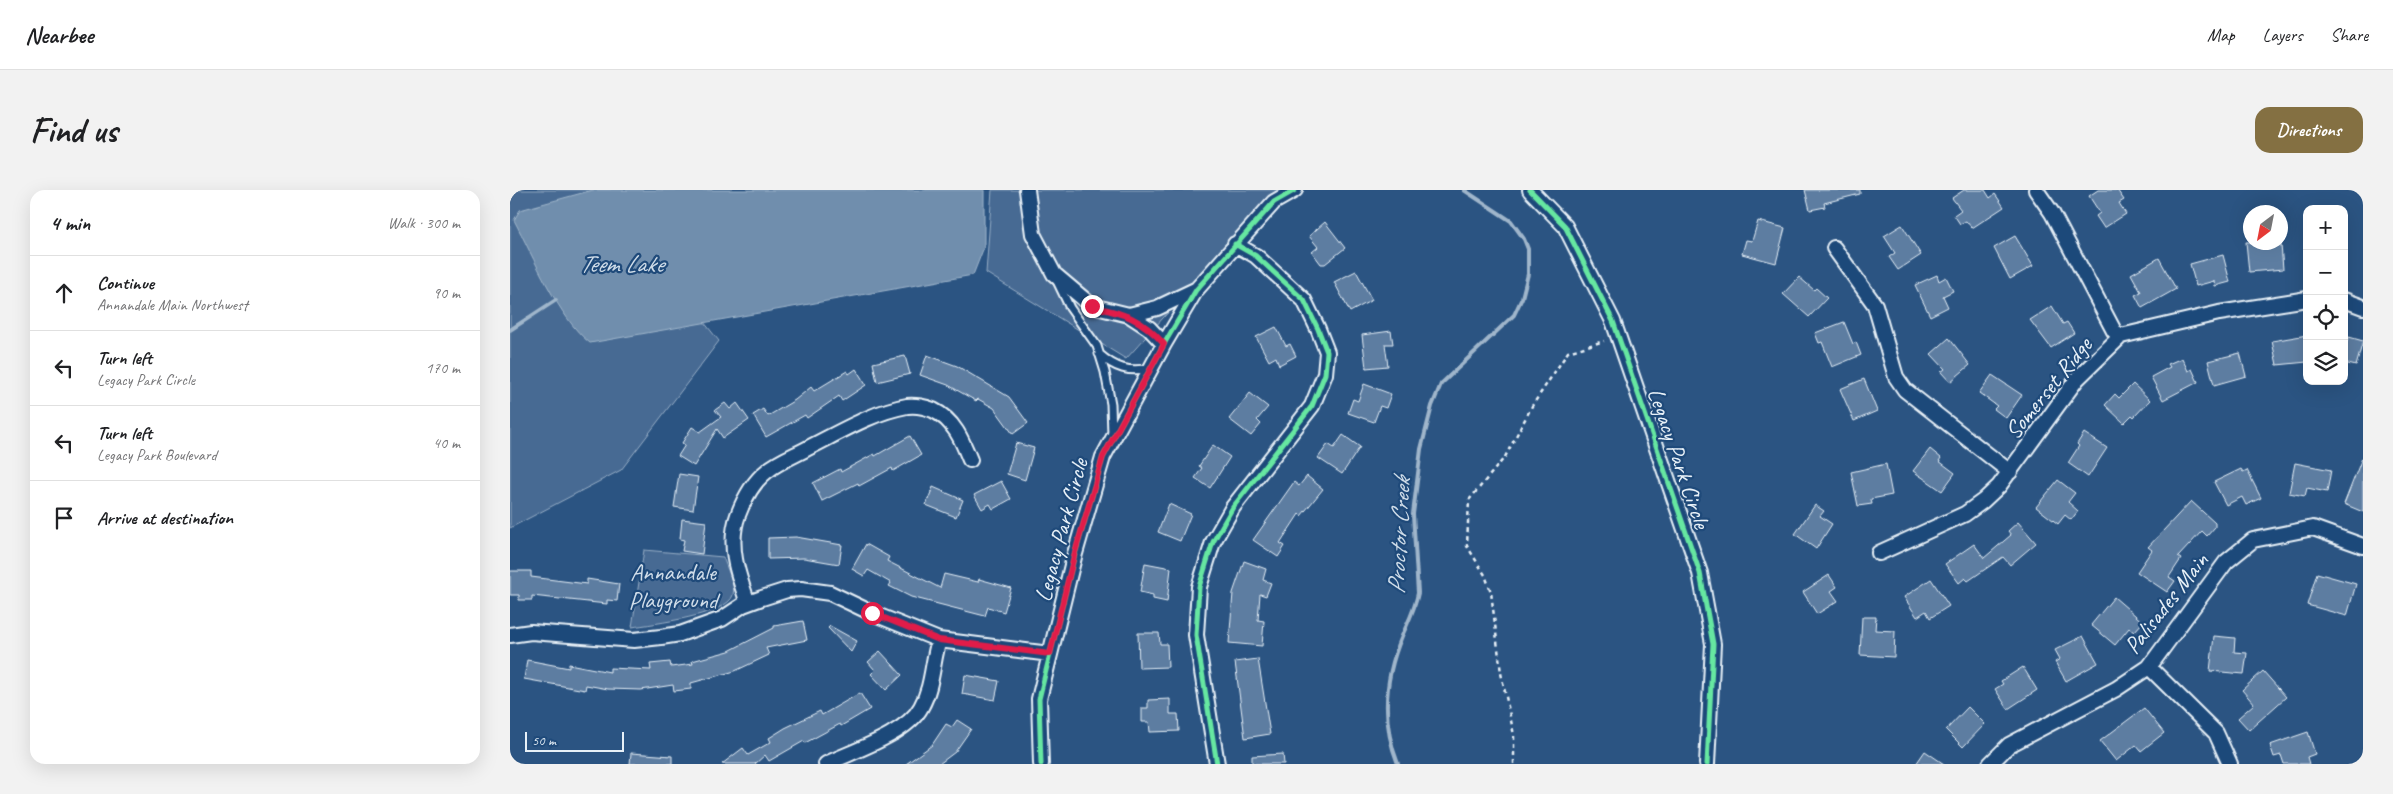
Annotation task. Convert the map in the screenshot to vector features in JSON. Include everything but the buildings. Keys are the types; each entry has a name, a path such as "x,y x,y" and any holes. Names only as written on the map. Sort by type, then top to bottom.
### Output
{"street":[{"path":"1027,190 1032,234 1054,274 1092,306 1129,315 1150,328 1164,344"},
{"name":"Legacy Park Circle","path":"1042,764 1039,699 1103,457 1164,344 1196,290 1274,202 1295,190"},
{"name":"Legacy Park Circle","path":"1530,190 1565,226 1613,320 1700,573 1712,644 1707,764"},
{"path":"2036,190 2052,212 2114,332 2121,336"},
{"path":"1217,764 1196,635 1199,587 1213,542 1233,507 1312,406 1325,374 1327,352 1304,300 1256,256 1235,244"},
{"path":"1834,248 1875,305 1896,376 1905,390 2010,472"},
{"path":"1129,315 1157,308 1196,290"},
{"name":"Somerset Ridge","path":"1879,553 1966,514 1999,486 2077,379 2121,336 2219,313 2303,300"},
{"path":"2348,301 2363,307"},
{"path":"748,603 733,552 734,531 737,516 747,496 767,471 880,413 908,406 932,409 947,419 963,441 970,460"},
{"name":"Palisades Main","path":"1990,764 2009,745 2116,689 2149,666 2226,562 2253,540 2312,528 2363,546"},
{"path":"510,634 531,632 634,640 661,637 680,634 722,619 748,603 787,590 817,590 830,593 888,620 939,640 1050,654"},
{"path":"826,764 898,730 912,719 921,708 931,680 939,640"},
{"path":"2149,666 2216,733 2230,764"}],"lane":[{"path":"1054,274 1070,308 1097,346 1106,372 1112,404 1112,440"},
{"path":"1099,353 1120,368 1130,371 1151,368"}],"path":[{"path":"1514,764 1514,736 1501,673 1491,592 1485,575 1467,546 1469,500 1505,457 1532,406 1568,352 1604,341"}],"green space":[{"path":"510,190 611,190 673,283 719,341 621,470 510,528"},
{"path":"992,190 1298,190 1238,235 1126,359 986,273"},
{"name":"Annandale Playground","path":"644,550 723,557 732,581 733,595 728,602 704,613 671,621 632,627"}],"water":[{"name":"Teem Lake","path":"593,190 984,190 984,247 973,275 590,343 568,319 557,303 514,220 520,210"}],"waterway":[{"name":"Proctor Creek","path":"1398,764 1389,732 1387,716 1388,684 1396,652 1418,593 1413,514 1421,449 1432,406 1441,384 1514,315 1522,298 1528,274 1528,249 1524,239 1511,221 1464,190"},
{"path":"510,330 556,300"}],"cycle path":[{"path":"1041,764 1039,699 1074,557 1103,457 1164,344 1196,290 1274,202 1295,190"},
{"path":"1530,190 1565,226 1613,321 1700,573 1713,644 1707,764"},
{"path":"1217,764 1196,635 1199,587 1213,542 1233,507 1312,406 1325,374 1327,352 1304,300 1256,256 1235,244"}],"route":[{"path":"872,613 939,640 1050,654 1074,556 1103,457 1164,344 1150,328 1129,315 1092,306"}]}
